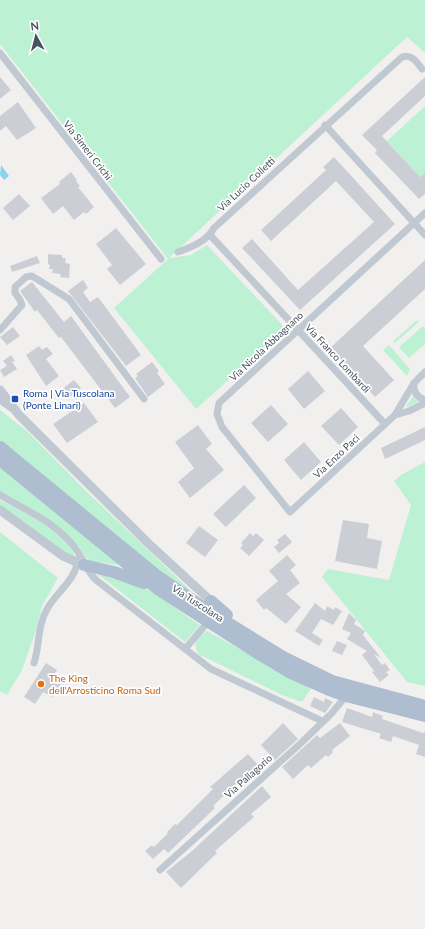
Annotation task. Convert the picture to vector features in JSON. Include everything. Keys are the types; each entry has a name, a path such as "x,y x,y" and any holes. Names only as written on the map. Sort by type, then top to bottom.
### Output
{"main road":[{"name":"Via Tuscolana","path":"0,447 149,569 208,610 291,661 329,680 425,706"},
{"name":"Via Tuscolana","path":"0,460 159,590 291,673 346,696 425,716"},
{"path":"80,564 118,573 159,590"},
{"path":"211,601 257,640"}],"street":[{"name":"Via Simeri Crichi","path":"0,53 161,259"},
{"name":"Via Lucio Colletti","path":"178,252 192,247 210,234 214,228 325,125 402,57 407,55 412,57 422,68"},
{"path":"325,125 425,235"},
{"name":"Via Nicola Abbagnano","path":"290,512 222,427 217,414 219,403 425,213"},
{"name":"Via Franco Lombardi","path":"210,234 385,424"},
{"path":"0,330 22,305 15,292 15,287 26,277 32,276 69,299 144,399"},
{"name":"Via Enzo Paci","path":"290,512 396,415 414,383 425,372"},
{"path":"414,383 417,396 425,400"},
{"name":"Via Tuscolana","path":"0,390 19,415"},
{"name":"Via Tuscolana","path":"0,400 19,415 149,544 211,601"},
{"name":"Via Enzo Paci","path":"396,415 410,411 425,403"},
{"path":"0,496 56,528 75,548 80,564"},
{"path":"0,510 62,556 80,564 102,586 211,669 322,721"},
{"path":"34,663 40,643 40,625 56,594 71,579 76,568 80,564"},
{"path":"184,649 208,622"},
{"name":"Via Pallagorio","path":"160,870 331,714 346,696"}],"green space":[{"path":"0,0 425,0 425,53 407,37 169,258 191,255 207,245 286,329 196,409 114,308 168,259 0,44"},
{"path":"425,106 425,173 420,177 387,141"},
{"path":"417,320 419,322 395,343 393,341"},
{"path":"423,326 425,328 425,344 409,358 399,347"},
{"path":"389,345 410,369 407,376 383,350"},
{"path":"414,395 420,401 407,407 406,406"},
{"path":"0,410 27,431 84,489 190,591 142,559 0,440"},
{"path":"425,462 425,686 407,682 322,577 328,569 389,580 411,505 394,481 401,475"},
{"path":"0,465 118,563 117,565 92,561 86,558 79,547 60,528 0,493"},
{"path":"0,500 31,516 56,532 72,549 74,557 60,550 0,507"},
{"path":"0,532 58,578 42,606 34,636 22,670 7,695 0,691"},
{"path":"94,571 125,579 149,590 200,625 185,642"},
{"path":"207,631 311,689 302,702 282,695 198,654 195,644 200,636"}],"water":[{"path":"1,165 9,176 4,180 0,175"}],"building":[{"path":"0,77 11,90 0,99"},
{"path":"425,77 425,96 382,136 420,177 425,173 425,194 419,199 375,153 377,150 362,135"},
{"path":"18,102 36,128 17,140 6,126 0,131 0,116"},
{"path":"334,157 395,224 300,310 242,248 252,239 298,290 374,222 336,181 271,241 261,230 326,170 323,167"},
{"path":"71,172 80,186 78,187 94,207 86,214 84,212 74,220 63,206 53,214 41,198 60,184 59,182"},
{"path":"19,194 30,206 13,220 3,208"},
{"path":"116,228 146,264 120,285 107,269 112,265 96,244"},
{"path":"48,254 62,255 62,258 66,258 65,263 70,264 69,278 60,277 61,274 52,273 53,269 49,269 50,265 48,264"},
{"path":"37,256 40,263 12,272 10,266"},
{"path":"425,260 425,289 363,346 394,380 375,397 330,348"},
{"path":"83,280 88,288 83,292 90,302 98,297 141,355 126,366 68,291"},
{"path":"32,282 64,322 71,316 130,397 115,408 61,337 59,338 37,310 35,312 20,291"},
{"path":"13,327 20,336 7,345 0,337"},
{"path":"39,346 42,350 47,347 53,354 46,359 59,376 46,386 26,355"},
{"path":"11,355 15,361 12,362 17,369 4,377 0,370 7,366 3,361"},
{"path":"152,362 159,371 157,373 165,384 148,397 135,378 138,376 136,374"},
{"path":"308,371 325,391 304,409 288,389"},
{"path":"74,380 81,388 68,398 61,390"},
{"path":"84,403 98,422 67,443 53,424"},
{"path":"271,405 288,424 268,442 251,423"},
{"path":"341,408 358,427 339,445 321,426"},
{"path":"198,425 212,444 206,449 224,470 190,498 178,482 194,468 175,442"},
{"path":"425,427 425,440 385,459 381,448"},
{"path":"304,442 321,462 301,480 284,460"},
{"path":"244,485 256,498 226,527 213,514"},
{"path":"343,520 369,524 367,538 382,541 377,569 335,561"},
{"path":"199,526 218,540 205,557 186,543"},
{"path":"250,533 253,536 256,533 264,540 249,556 240,548 243,545 241,543"},
{"path":"285,534 292,542 279,553 274,547 279,543 277,540"},
{"path":"287,555 296,565 290,570 300,583 286,594 301,607 286,624 266,608 264,610 256,600 278,581 269,571"},
{"path":"315,603 325,611 327,606 334,610 335,607 342,611 333,625 321,619 312,633 323,640 319,646 295,631"},
{"path":"349,613 356,620 354,624 365,631 363,635 381,658 374,654 382,665 385,663 390,670 386,672 389,675 380,682 362,655 367,651 347,639 351,633 342,629"},
{"path":"337,641 347,645 342,655 332,651"},
{"name":"The King dell'Arrosticino Roma Sud","path":"46,663 57,670 52,679 61,684 53,697 43,692 35,704 24,697"},
{"path":"314,697 324,702 325,698 333,702 325,713 310,706"},
{"path":"347,708 372,717 373,712 383,716 382,719 423,733 425,731 425,757 416,754 419,745 393,736 391,742 379,738 381,734 342,722"},
{"path":"283,723 298,739 275,760 261,745"},
{"path":"340,723 350,736 332,750 333,752 328,757 326,755 311,768 308,765 293,779 282,767 317,735 320,738"},
{"path":"248,754 260,767 244,780 242,778 213,806 215,808 168,853 164,849 153,859 145,851 152,845 154,847 175,824 177,825 213,789 210,787"},
{"path":"262,786 271,797 251,814 254,817 215,851 217,853 181,888 166,872 192,851"}],"place":[{"name":"Roma | Via Tuscolana (Ponte Linari)","path":"15,399"},
{"name":"The King dell'Arrosticino Roma Sud","path":"41,684"}]}
